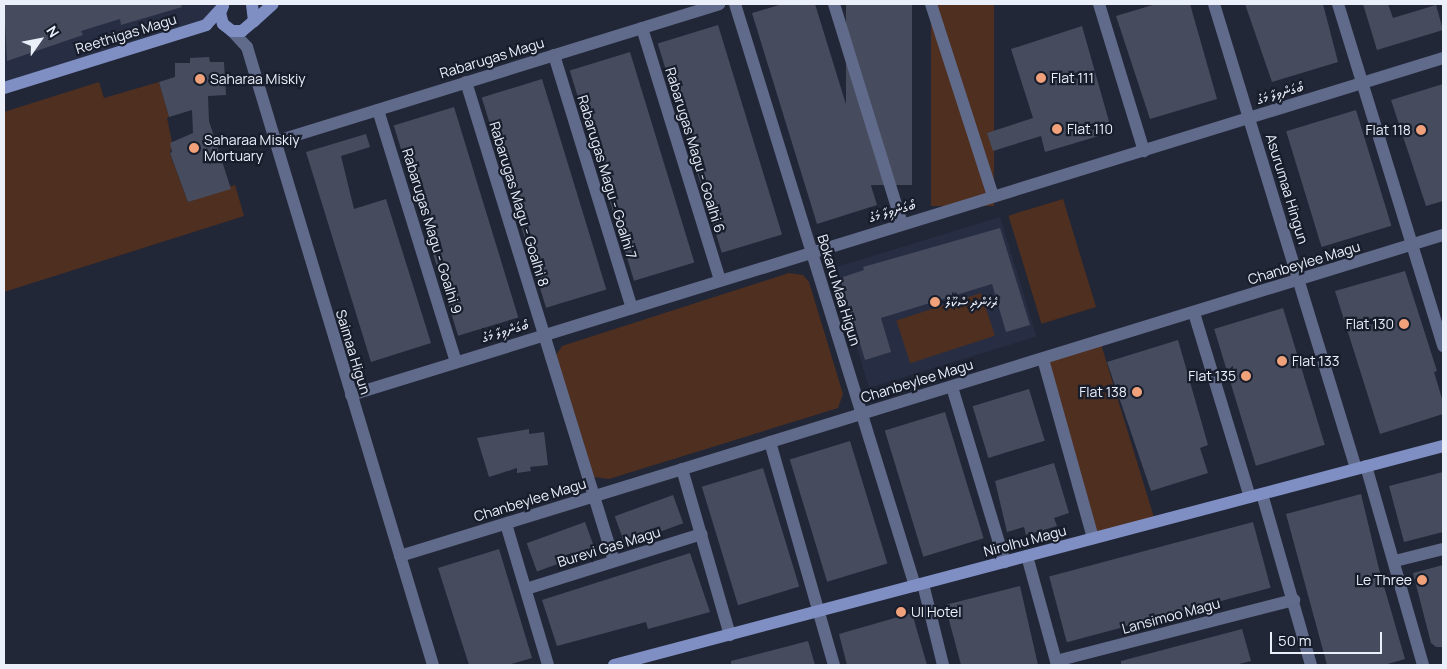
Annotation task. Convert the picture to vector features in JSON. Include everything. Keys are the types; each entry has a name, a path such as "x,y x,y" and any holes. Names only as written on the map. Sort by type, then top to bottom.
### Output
{"street":[{"path":"252,4 253,23"},
{"path":"263,4 268,4"},
{"path":"223,6 221,19 232,31 242,31 273,4"},
{"name":"Rabarugas Magu","path":"274,142 719,4"},
{"name":"Bokaru Maa Higun","path":"735,4 861,414 919,584 943,665"},
{"path":"834,4 902,224"},
{"path":"931,4 993,196"},
{"path":"1098,4 1144,151"},
{"name":"Asurumaa Hingun","path":"1214,4 1300,281 1361,468 1395,562 1423,665"},
{"path":"1338,4 1443,346"},
{"name":"Reethigas Magu","path":"4,88 206,25 223,6"},
{"name":"Saimaa Higun","path":"247,47 253,23"},
{"name":"Rabarugas Magu - Goalhi 6","path":"642,28 720,280"},
{"name":"Saimaa Higun","path":"232,31 247,47 350,395 433,665"},
{"name":"Rabarugas Magu - Goalhi 7","path":"554,55 632,308"},
{"name":"ބޯގަންވިލާ މަގު","path":"350,395 1443,58"},
{"name":"Rabarugas Magu - Goalhi 8","path":"466,82 614,562"},
{"name":"Rabarugas Magu - Goalhi 9","path":"378,110 456,362"},
{"name":"Chanbeylee Magu","path":"400,556 1300,281 1443,235"},
{"path":"1194,312 1294,600 1311,665"},
{"path":"1043,359 1093,538"},
{"path":"952,387 1005,562"},
{"path":"770,442 834,665"},
{"name":"Nirolhu Magu","path":"614,665 1443,446"},
{"path":"682,469 730,634"},
{"path":"506,524 548,665"},
{"name":"Burevi Gas Magu","path":"526,589 702,534"},
{"path":"1395,562 1443,549"},
{"path":"1027,556 1057,663"},
{"name":"Lansimoo Magu","path":"1057,663 1294,600"}],"shaded area":[{"path":"4,4 219,4 206,25 4,88"},
{"path":"931,4 994,4 994,206 931,206"},
{"path":"99,82 104,98 159,82 169,117 167,118 172,142 170,154 188,202 235,185 244,216 4,292 4,112"},
{"path":"1063,199 1096,307 1042,324 1008,216"},
{"name":"ރެހެންދި ސްކޫލް","path":"1000,217 1037,337 869,388 833,268"},
{"path":"789,273 803,275 809,282 843,394 838,408 609,479 594,477 556,355 562,346"},
{"path":"981,293 995,336 910,363 896,321"},
{"path":"1100,341 1155,522 1098,539 1043,359"}],"building":[{"path":"4,4 181,4 182,7 121,25 120,19 81,31 83,35 7,61"},
{"path":"783,4 815,4 877,205 817,224 752,13"},
{"path":"846,4 912,4 912,185 846,185"},
{"path":"1156,4 1190,4 1217,99 1150,119 1116,16"},
{"path":"1245,4 1323,4 1338,62 1272,82"},
{"path":"1363,4 1388,4 1393,18 1436,5 1443,30 1377,50"},
{"path":"718,25 782,234 722,253 658,43"},
{"path":"1082,26 1112,132 1045,152 1041,136 993,151 987,133 1033,118 1011,49"},
{"path":"630,52 694,262 634,281 570,70"},
{"path":"209,57 210,62 224,62 226,95 208,96 209,121 231,189 188,202 170,153 172,152 170,143 193,133 192,110 169,117 159,82 175,77 175,63 190,63 190,58"},
{"path":"542,79 606,289 546,308 482,97"},
{"path":"1443,84 1443,201 1426,206 1391,100"},
{"path":"454,107 518,317 458,336 394,125"},
{"path":"1356,110 1391,226 1322,247 1286,131"},
{"path":"366,134 370,147 341,156 354,209 386,199 431,343 371,362 306,152"},
{"path":"1000,228 1030,325 1006,332 992,284 881,318 891,352 865,360 840,278 864,270 863,267"},
{"path":"1405,271 1437,371 1434,372 1443,402 1443,414 1380,434 1335,291"},
{"path":"1283,308 1325,445 1256,466 1214,329"},
{"path":"1178,340 1208,445 1200,448 1208,473 1151,491 1107,362"},
{"path":"1029,389 1045,441 988,458 973,406"},
{"path":"945,412 984,538 923,557 885,430"},
{"path":"529,429 529,434 544,432 548,465 530,467 531,471 517,473 517,468 489,477 477,438"},
{"path":"850,441 887,563 827,582 790,459"},
{"path":"1054,463 1069,513 1054,518 1057,526 1026,535 1024,527 1007,532 995,481"},
{"path":"763,468 799,587 738,605 702,487"},
{"path":"1443,472 1443,532 1404,542 1389,486"},
{"path":"1361,494 1379,569 1405,659 1384,665 1327,665 1286,514"},
{"path":"673,495 683,523 625,544 615,516"},
{"path":"585,522 595,550 537,571 527,543"},
{"path":"1253,522 1271,588 1067,642 1049,577"},
{"path":"499,549 532,658 508,665 469,665 438,568"},
{"path":"690,553 710,612 648,629 646,622 557,646 542,600"},
{"path":"1443,565 1443,647 1436,647 1431,643 1413,573"},
{"path":"1020,586 1038,665 961,665 945,605"},
{"path":"912,613 927,665 847,665 839,634"},
{"path":"1242,629 1251,661 1235,665 1121,665 1121,661"},
{"path":"808,641 815,665 731,665 731,661"}],"place":[{"name":"Flat 111","path":"1041,78"},
{"name":"Saharaa Miskiy","path":"200,79"},
{"name":"Flat 110","path":"1057,129"},
{"name":"Flat 118","path":"1421,130"},
{"name":"Saharaa Miskiy Mortuary","path":"194,148"},
{"name":"ރެހެންދި ސްކޫލް","path":"935,302"},
{"name":"Flat 130","path":"1404,324"},
{"name":"Flat 133","path":"1282,361"},
{"name":"Flat 135","path":"1246,376"},
{"name":"Flat 138","path":"1137,392"},
{"name":"Le Three","path":"1422,580"},
{"name":"UI Hotel","path":"901,612"}]}
